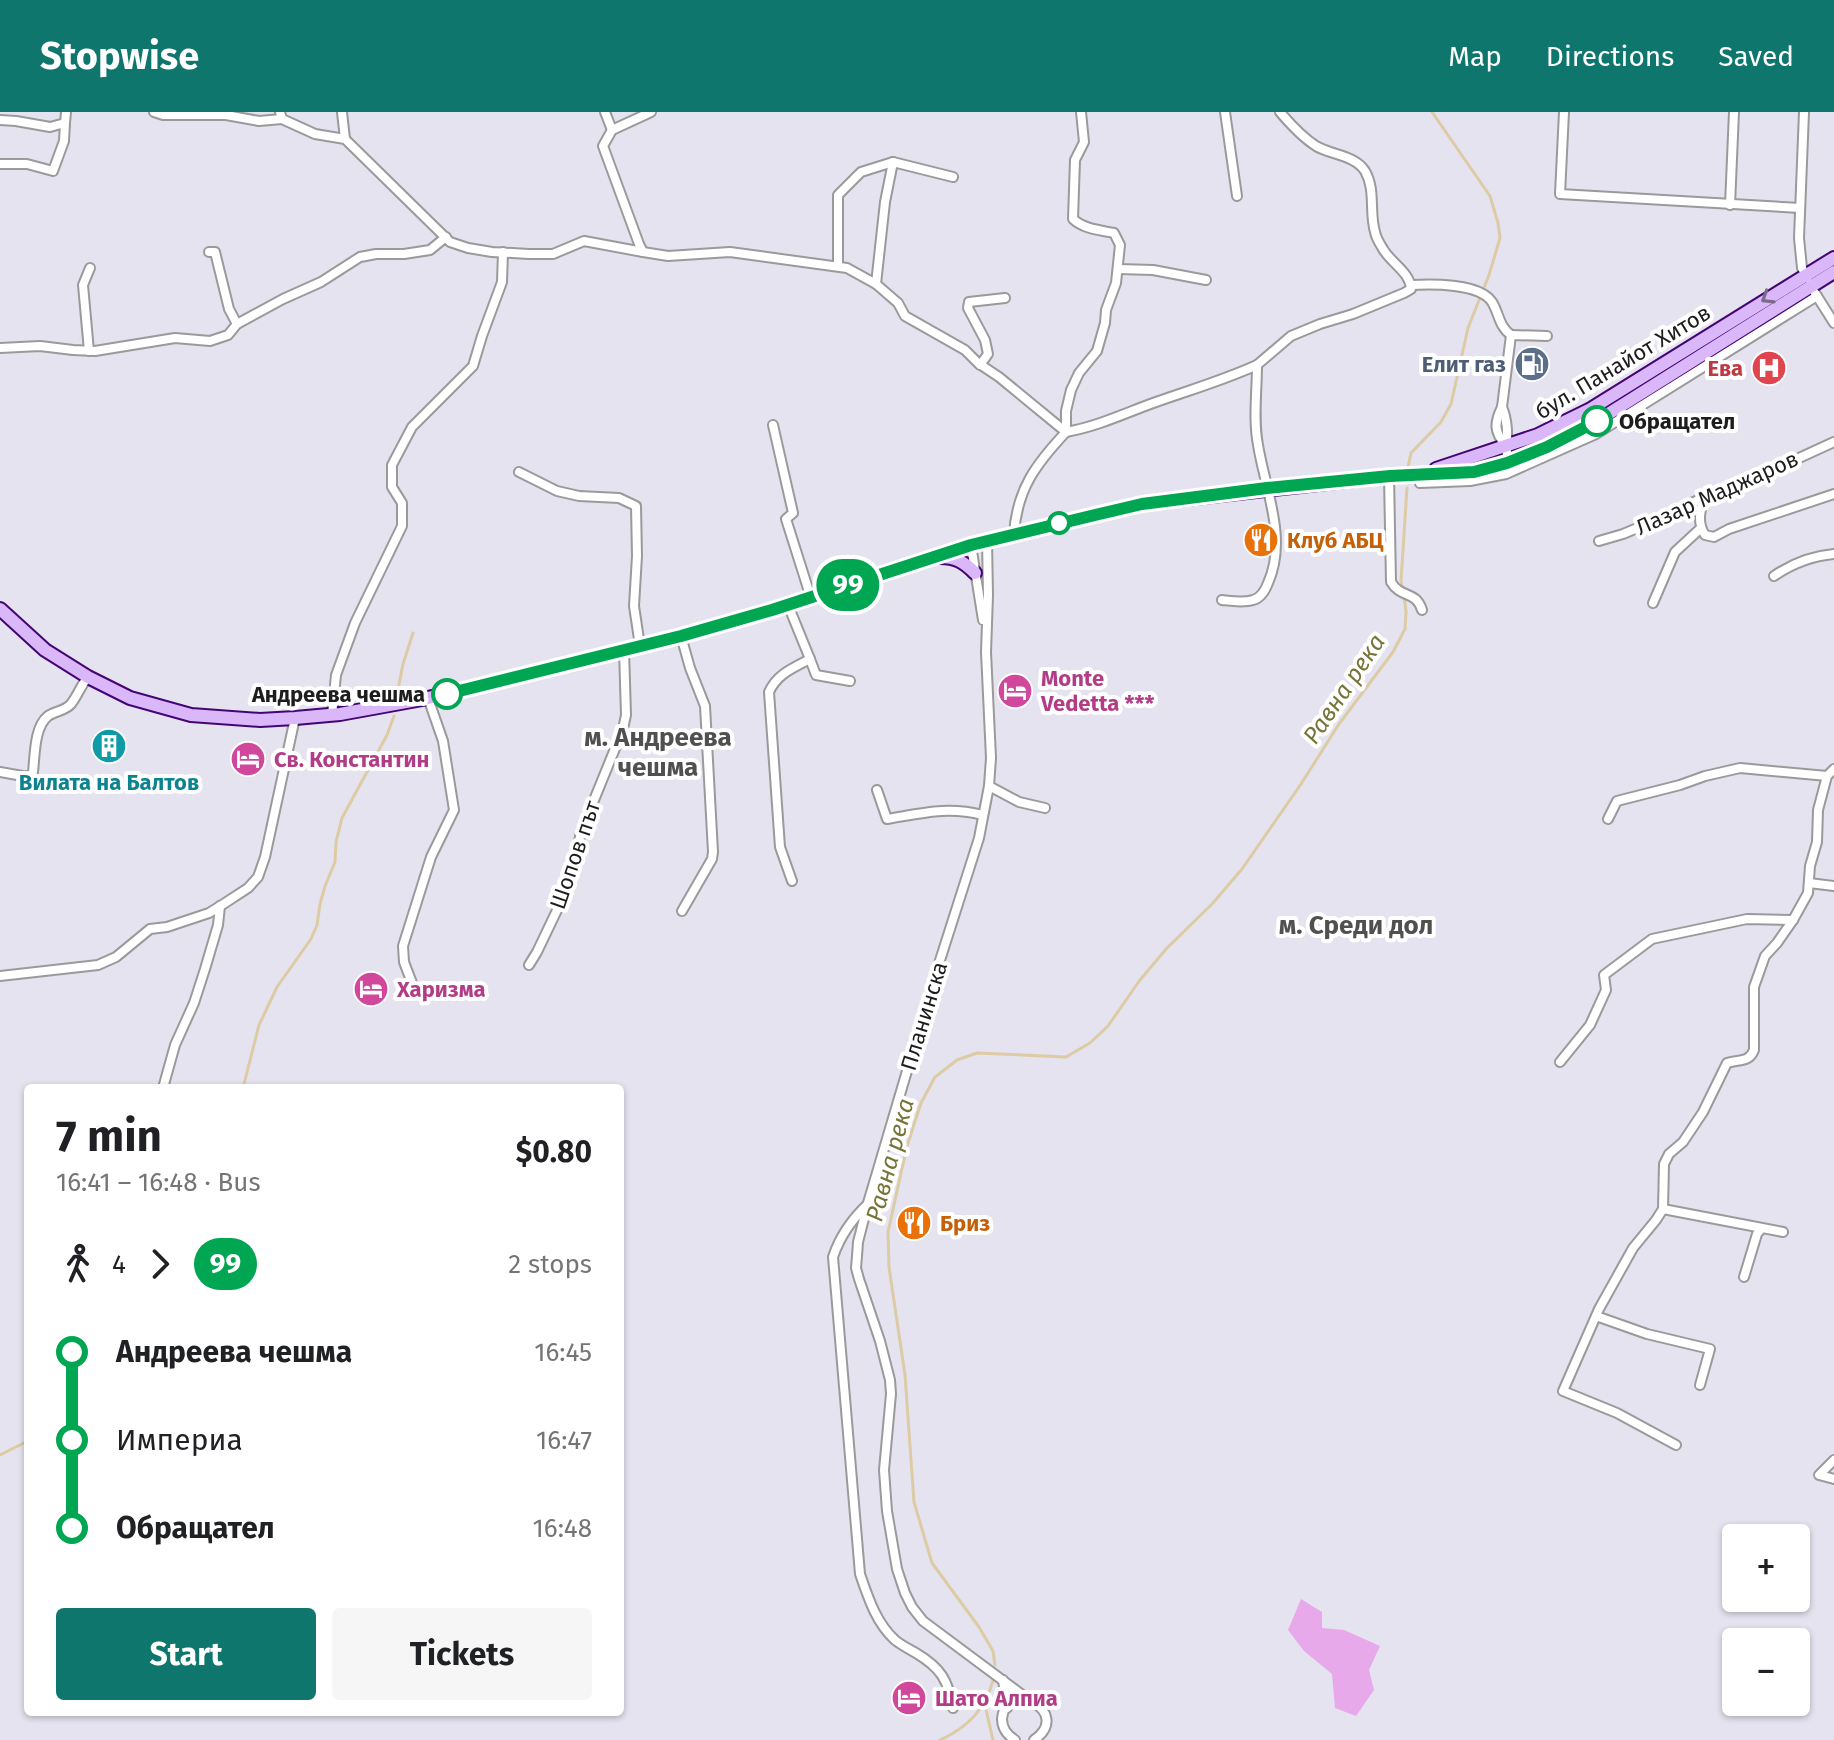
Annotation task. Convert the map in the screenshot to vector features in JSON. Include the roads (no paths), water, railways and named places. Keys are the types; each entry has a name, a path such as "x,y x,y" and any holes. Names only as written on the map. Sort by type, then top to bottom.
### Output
{"street":[{"path":"0,164 27,164 53,171 64,141 66,112"},
{"path":"154,112 163,115 226,115 259,121 281,116 315,134 345,139 450,242 468,248 553,254 584,241 668,256 730,252 847,268 876,284 898,303 905,316 965,350 1066,432"},
{"path":"342,112 345,139"},
{"path":"605,112 612,130"},
{"path":"643,252 603,146 612,130 651,112"},
{"path":"1066,432 1066,411 1071,390 1079,373 1097,351 1116,283 1120,245 1114,233 1090,229 1073,219 1075,160 1084,142 1081,112"},
{"path":"1225,112 1237,196"},
{"path":"1014,534 1015,515 1035,467 1066,432 1101,424 1235,375 1257,365 1291,336 1411,289 1406,275 1385,252 1374,232 1370,184 1364,168 1301,136 1280,112"},
{"path":"1564,112 1560,194 1800,208"},
{"path":"1730,205 1734,112"},
{"path":"1804,112 1799,238 1802,268 1834,323"},
{"path":"0,120 50,127 65,123"},
{"path":"838,266 838,195 861,172 893,162 953,177"},
{"path":"876,284 885,202 893,162"},
{"path":"0,348 40,346 89,351 175,338 210,341 228,335 237,324 321,282 360,257 430,250 446,237"},
{"path":"209,252 215,252 229,309 237,324"},
{"path":"332,715 336,675 355,623 402,526 402,503 392,487 392,465 412,427 473,366 502,282 503,252"},
{"name":"бул. Панайот Хитов","path":"1421,478 1538,435 1589,410 1811,286 1834,258"},
{"path":"89,351 83,285 90,268"},
{"path":"1118,269 1153,270 1206,280"},
{"name":"бул. Панайот Хитов","path":"0,609 45,650 88,677 130,698 191,715 260,720 295,718 332,715 428,698 681,636 811,598 971,545 1142,504 1390,476 1421,478 1474,472 1507,463 1547,447 1597,421 1834,272"},
{"path":"1411,285 1439,285 1477,291 1493,303 1505,331 1511,335 1547,336"},
{"path":"1421,478 1470,481 1506,474 1584,439 1609,426 1811,286"},
{"path":"980,365 988,354 985,340 968,308 969,302 1005,298"},
{"path":"1507,463 1509,434 1502,407 1511,335"},
{"path":"1222,600 1253,600 1263,595 1274,564 1273,514 1257,444 1257,365"},
{"path":"773,425 793,513 786,519 811,598"},
{"name":"Лазар Маджаров","path":"1599,541 1738,486 1834,442"},
{"path":"519,472 557,491 579,496 619,498 636,506 634,606 640,646"},
{"path":"1390,476 1391,582 1399,592 1419,600 1422,610"},
{"path":"1704,498 1699,512 1701,528 1705,535 1714,537 1729,529 1834,494"},
{"path":"1653,603 1675,552 1701,528"},
{"path":"986,634 987,541"},
{"path":"971,545 986,634"},
{"path":"1774,576 1802,560 1834,554"},
{"path":"937,556 959,560 975,573"},
{"path":"788,605 816,675 850,681"},
{"name":"Планинска","path":"986,634 991,758 989,786 970,868 868,1203 858,1242 856,1268 890,1380 884,1470 887,1511 897,1569 905,1593 923,1621 1029,1700"},
{"path":"681,636 705,706 713,852 682,911"},
{"name":"Шопов път","path":"529,965 570,883 581,832 623,729 626,715 624,650"},
{"path":"792,881 780,847 769,692 774,681 810,659"},
{"path":"0,772 28,777 33,772 41,726 48,717 67,708 88,677"},
{"path":"412,983 404,962 403,946 431,857 454,810 443,741 428,698"},
{"path":"0,976 98,965 116,957 150,929 167,927 209,913 248,888 258,877 265,857 295,718"},
{"path":"1608,819 1617,801 1740,768 1831,773 1818,810 1817,842 1810,866 1808,893 1793,920 1765,956 1754,987 1752,1057 1727,1063 1703,1112 1683,1142 1669,1154 1664,1164 1663,1209 1633,1248 1596,1316 1563,1391 1617,1413 1676,1445"},
{"path":"989,786 1019,802 1045,808"},
{"path":"877,790 887,819 933,811 963,810 983,815"},
{"path":"1809,883 1834,886"},
{"path":"164,1084 175,1045 205,969 218,925 220,906"},
{"path":"1560,1062 1590,1025 1606,990 1604,975 1652,939 1747,919 1793,920"},
{"path":"868,1203 854,1218 833,1257 860,1574 883,1628 896,1642 941,1672 949,1686 953,1708"},
{"path":"1663,1209 1783,1232"},
{"path":"1744,1277 1761,1229"},
{"path":"1596,1316 1647,1334 1710,1349 1700,1385"},
{"path":"1834,1460 1819,1475 1834,1479"},
{"path":"1003,1680 1007,1708"},
{"path":"1015,1740 1003,1726 1004,1713 1017,1701 1029,1700 1040,1706 1045,1716 1044,1729 1034,1740"}],"waterway":[{"name":"Равна река","path":"1407,472 1411,453 1441,422 1451,404 1468,328 1500,238 1490,196 1432,112"},
{"name":"Равна река","path":"1403,590 1407,488"},
{"name":"Равна река","path":"995,1665 993,1651 979,1627 932,1563 914,1502 905,1375 889,1267 888,1232 907,1146 921,1103 935,1077 957,1060 977,1053 1066,1057 1090,1043 1108,1026 1167,948 1242,869 1339,724 1393,652 1405,629 1404,596"},
{"path":"398,690 413,633"},
{"path":"244,1084 259,1025 277,987 311,939 317,925 325,886 335,862 342,818 394,716"},
{"path":"0,1455 24,1443"},
{"name":"Равна река","path":"940,1740 959,1730 974,1716 986,1700 993,1680"},
{"path":"985,1705 993,1740"}],"place":[{"name":"Елит газ","path":"1532,364"},
{"name":"Ева","path":"1769,368"},
{"name":"Обращател","path":"1597,421"},
{"name":"Клуб АБЦ","path":"1261,540"},
{"name":"Monte Vedetta ***","path":"1015,691"},
{"name":"Андреева чешма","path":"447,694"},
{"name":"Вилата на Балтов","path":"109,746"},
{"name":"Св. Константин","path":"248,759"},
{"name":"Харизма","path":"371,989"},
{"name":"Бриз","path":"914,1223"},
{"name":"Шато Алпиа","path":"909,1698"}],"district":[{"name":"м. Андреева чешма","path":"658,752"},
{"name":"м. Среди дол","path":"1356,925"}]}
